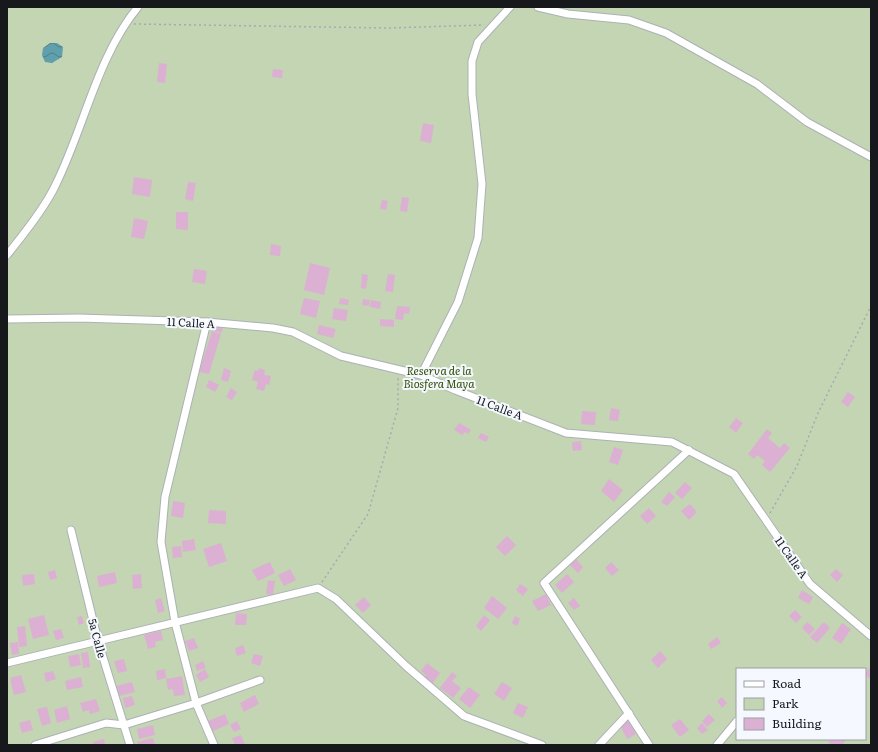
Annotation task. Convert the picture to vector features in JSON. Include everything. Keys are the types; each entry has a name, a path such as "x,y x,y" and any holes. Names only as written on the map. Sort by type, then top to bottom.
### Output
{"street":[{"path":"7,255 22,236 57,183 90,98 124,24 138,7"},
{"path":"421,375 458,302 478,238 482,184 472,102 472,61 478,42 510,7"},
{"path":"538,7 568,14 629,20 666,33 757,84 807,122 871,157"},
{"name":"11 Calle A","path":"7,319 79,318 207,322 273,328 293,332 341,356 421,375 566,432 672,442 734,474 810,584 871,636"},
{"path":"207,322 165,496 161,542 175,622 196,703 214,745"},
{"path":"649,745 544,583 689,450"},
{"name":"5a Calle","path":"71,530 98,641 130,745"},
{"path":"7,663 318,588 336,599 406,666 464,716 542,745"},
{"path":"35,745 106,723 124,725 196,703 260,680"},
{"path":"599,745 629,713"},
{"path":"717,745 736,722"}],"path":[{"path":"124,24 389,28 493,25"},
{"path":"766,520 797,466 818,413 871,306"},
{"path":"318,588 368,514 398,408 398,370"}],"green space":[{"name":"Reserva de la Biosfera Maya","path":"7,7 871,7 871,745 7,745"}],"water":[{"path":"50,43 57,43 63,47 62,57 52,63 45,62 42,55 43,48"}],"building":[{"path":"159,63 167,64 165,83 157,82"},
{"path":"273,69 283,70 282,78 272,77"},
{"path":"423,123 434,125 431,143 420,141"},
{"path":"134,177 152,180 150,197 132,194"},
{"path":"188,182 196,183 193,201 185,199"},
{"path":"402,197 409,198 407,212 400,211"},
{"path":"382,200 388,201 386,210 380,209"},
{"path":"176,212 188,212 188,230 176,229"},
{"path":"134,218 148,221 144,239 131,237"},
{"path":"271,244 281,246 280,256 270,255"},
{"path":"310,263 330,268 324,295 304,290"},
{"path":"194,269 207,271 205,284 192,282"},
{"path":"362,274 368,275 366,289 361,288"},
{"path":"388,274 395,275 393,292 385,291"},
{"path":"304,298 320,301 316,318 300,314"},
{"path":"340,298 349,300 348,305 339,304"},
{"path":"363,299 370,300 369,306 362,305"},
{"path":"371,300 381,302 380,309 370,307"},
{"path":"397,306 410,307 409,314 404,313 403,320 395,319"},
{"path":"334,308 348,310 346,321 332,319"},
{"path":"380,319 394,320 394,327 380,326"},
{"path":"213,325 223,328 221,333 212,330"},
{"path":"319,325 336,329 333,338 317,334"},
{"path":"212,331 221,334 209,374 199,372"},
{"path":"224,368 231,371 228,382 221,380"},
{"path":"259,368 265,370 264,375 271,376 269,385 266,384 264,391 256,389 258,382 252,380 255,370 258,371"},
{"path":"209,380 219,385 215,392 206,387"},
{"path":"231,388 237,392 232,400 226,397"},
{"path":"848,392 855,397 848,407 841,402"},
{"path":"611,408 620,410 618,421 609,420"},
{"path":"582,411 596,412 595,425 581,424"},
{"path":"736,418 743,423 736,433 729,427"},
{"path":"459,423 471,430 468,434 465,432 462,435 454,430"},
{"path":"767,429 772,433 768,438 780,448 784,443 790,448 770,472 762,465 765,461 757,455 754,459 748,454"},
{"path":"481,433 489,437 486,442 478,438"},
{"path":"581,441 582,450 573,451 572,442"},
{"path":"614,447 623,450 618,465 609,462"},
{"path":"609,479 623,490 614,502 601,491"},
{"path":"685,482 692,488 682,499 675,493"},
{"path":"669,492 675,497 667,506 661,502"},
{"path":"173,501 185,503 183,518 171,516"},
{"path":"690,504 697,512 689,520 681,511"},
{"path":"649,508 656,516 647,524 640,516"},
{"path":"209,510 226,511 226,524 208,523"},
{"path":"507,536 516,545 505,556 496,547"},
{"path":"194,539 196,550 183,552 182,541"},
{"path":"221,543 227,561 209,567 203,549"},
{"path":"181,546 182,557 173,558 172,547"},
{"path":"576,559 583,567 578,573 570,565"},
{"path":"270,562 275,573 258,581 252,570"},
{"path":"611,562 619,570 612,576 605,568"},
{"path":"290,569 296,580 284,586 278,575"},
{"path":"836,569 843,575 837,582 830,575"},
{"path":"55,570 57,578 50,580 48,572"},
{"path":"115,572 117,583 99,587 97,576"},
{"path":"34,574 35,584 23,586 22,575"},
{"path":"141,574 142,588 133,589 132,575"},
{"path":"567,574 574,582 562,593 555,585"},
{"path":"268,580 275,581 273,595 266,594"},
{"path":"520,584 528,589 523,596 516,590"},
{"path":"802,590 813,597 809,604 798,598"},
{"path":"546,594 551,605 538,611 532,601"},
{"path":"492,596 507,608 498,619 484,608"},
{"path":"364,597 371,605 363,613 355,605"},
{"path":"161,598 165,611 158,613 155,600"},
{"path":"574,598 580,606 574,610 568,603"},
{"path":"795,610 802,617 796,623 789,616"},
{"path":"236,613 247,614 246,625 235,625"},
{"path":"44,615 49,635 33,639 28,619"},
{"path":"484,615 490,620 481,631 476,626"},
{"path":"82,616 84,623 79,625 77,617"},
{"path":"515,616 520,619 517,626 512,623"},
{"path":"807,622 815,629 809,635 802,628"},
{"path":"824,622 830,628 817,643 810,637"},
{"path":"842,623 851,629 841,644 832,638"},
{"path":"25,626 27,646 19,647 17,627"},
{"path":"61,629 64,638 56,640 53,631"},
{"path":"161,631 163,640 155,642 156,647 148,649 144,635"},
{"path":"717,637 721,643 711,649 708,644"},
{"path":"194,638 198,648 189,651 185,641"},
{"path":"18,642 19,654 12,655 10,643"},
{"path":"243,645 246,653 237,656 235,648"},
{"path":"660,651 667,659 658,668 651,660"},
{"path":"88,652 90,667 83,668 81,653"},
{"path":"79,654 81,665 70,667 68,656"},
{"path":"254,654 263,656 260,666 251,663"},
{"path":"124,659 127,671 118,673 114,661"},
{"path":"203,661 206,668 197,671 195,665"},
{"path":"427,663 440,673 432,684 424,677 426,675 421,671"},
{"path":"869,668 871,669 871,679 866,676"},
{"path":"165,669 166,678 157,680 156,671"},
{"path":"205,669 209,677 200,682 196,675"},
{"path":"53,671 56,679 46,682 44,673"},
{"path":"452,672 457,676 452,681 461,688 453,698 440,688"},
{"path":"21,675 26,692 14,695 10,678"},
{"path":"182,676 185,695 174,696 173,689 168,690 166,679"},
{"path":"81,677 83,687 67,690 65,681"},
{"path":"132,682 135,692 119,696 116,686"},
{"path":"502,682 512,688 504,701 494,694"},
{"path":"469,687 480,695 470,708 459,699"},
{"path":"255,695 259,704 244,712 240,703"},
{"path":"132,696 135,705 125,708 123,698"},
{"path":"722,697 727,703 722,708 717,701"},
{"path":"96,699 100,711 90,714 89,710 83,712 80,703"},
{"path":"518,703 528,707 523,718 513,713"},
{"path":"67,706 70,719 57,723 54,710"},
{"path":"47,707 51,723 42,726 37,709"},
{"path":"225,714 229,724 213,731 208,721"},
{"path":"709,714 715,720 707,727 702,721"},
{"path":"680,719 689,730 680,737 671,725"},
{"path":"30,720 33,730 22,733 19,723"},
{"path":"628,720 636,734 627,739 620,725"},
{"path":"237,721 241,729 234,732 230,725"},
{"path":"702,723 708,730 702,734 697,728"},
{"path":"153,725 155,735 139,739 137,729"},
{"path":"241,735 245,745 235,745 232,738"},
{"path":"153,738 155,745 138,745 137,742"},
{"path":"104,739 105,745 93,745 93,742"},
{"path":"830,740 846,740 842,745 832,745 828,742"}]}
